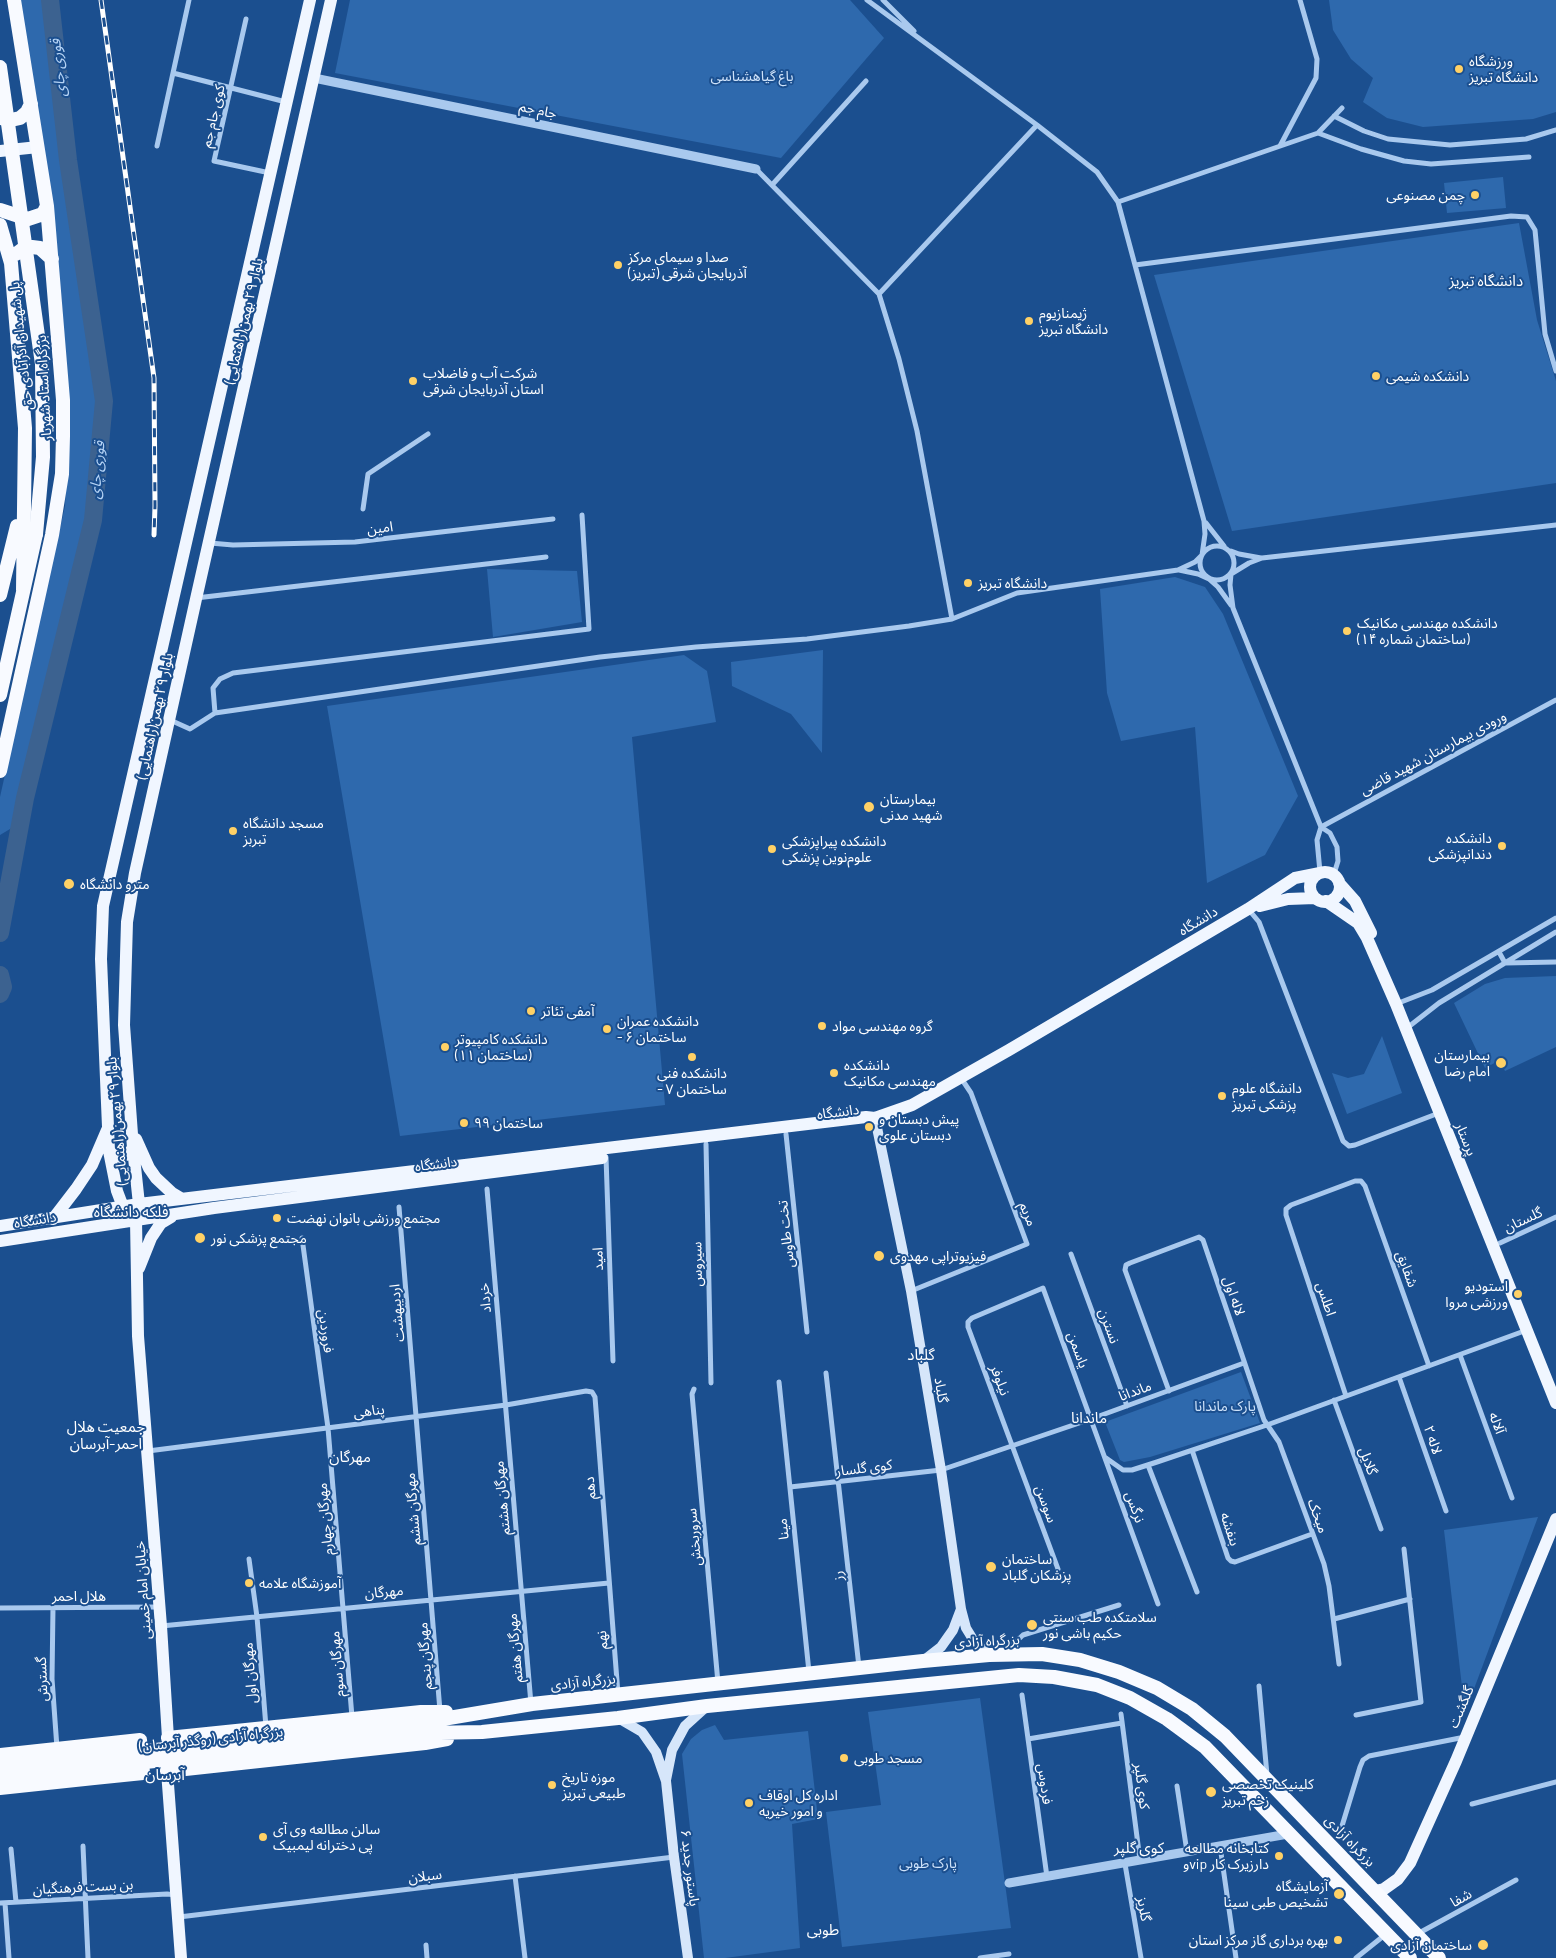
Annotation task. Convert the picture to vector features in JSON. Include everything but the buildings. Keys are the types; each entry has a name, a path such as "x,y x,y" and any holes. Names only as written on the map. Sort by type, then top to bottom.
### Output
{"highway":[{"name":"بزرگراه استاد شهریار","path":"0,771 52,536 62,474 64,400 47,206 14,0"},
{"name":"پل شهیدان آذرآبادی حق","path":"0,67 42,364 43,457 36,534 23,590"},
{"path":"0,118 11,120 20,118 31,104"},
{"path":"0,210 28,219 42,214 47,206"},
{"path":"0,225 11,263 25,428 23,590 0,695"},
{"path":"11,263 17,252 24,248 32,247 40,248 52,259"},
{"path":"0,595 23,503"},
{"name":"بزرگراه آزادی","path":"426,1727 479,1712 532,1704 923,1661 995,1655 1042,1654 1080,1660 1119,1672 1157,1688 1192,1709 1224,1736 1267,1778 1439,1958"},
{"path":"959,1658 957,1672 961,1681"},
{"path":"939,1660 944,1671 940,1683"},
{"path":"167,1771 425,1743 482,1732 618,1718 707,1706 1019,1675 1054,1676 1097,1685 1130,1698 1167,1718 1205,1747 1410,1958"},
{"path":"168,1738 421,1712 479,1712"},
{"path":"281,1726 274,1732 272,1741 276,1752 285,1758"},
{"path":"426,1727 482,1732"},
{"name":"بزرگراه آزادی (روگذر آبرسان)","path":"0,1766 426,1727"},
{"name":"بزرگراه آزادی (روگذر آبرسان)","path":"0,1776 426,1727"},
{"path":"0,1755 140,1740 143,1773 0,1788"},
{"path":"94,1745 103,1749 106,1762 104,1773 94,1778"}],"main road":[{"name":"بلوار ٢٩ بهمن(راهنمایی)","path":"136,1220 123,1207 116,1192 109,1151 101,959 103,906 310,0"},
{"name":"بلوار ٢٩ بهمن(راهنمایی)","path":"136,1220 139,1204 124,1025 127,922 135,872 331,0"},
{"path":"0,151 38,146"},
{"path":"208,445 230,450"},
{"path":"1320,872 1325,872 1336,879 1339,888 1336,896 1320,900 1310,890 1313,877 1320,872"},
{"name":"دانشگاه","path":"0,1241 176,1214 869,1123 875,1118 912,1105 961,1077 1248,909 1295,878 1320,872"},
{"name":"پرستار","path":"1336,879 1348,891 1361,911 1556,1382"},
{"name":"دانشگاه","path":"1248,909 1288,899 1320,900"},
{"name":"پرستار","path":"1320,900 1358,923 1399,1003"},
{"name":"پرستار","path":"1409,1026 1439,1113 1556,1404"},
{"name":"دانشگاه","path":"0,1226 139,1204 866,1117 875,1118"},
{"name":"گلباد","path":"875,1118 911,1291 941,1470 960,1609 966,1628 974,1641 995,1655"},
{"path":"53,1218 92,1165 108,1128"},
{"path":"133,1132 149,1168 163,1186 182,1199"},
{"path":"109,1151 121,1156 128,1154 133,1148"},
{"path":"137,1275 151,1238 157,1228 165,1220 176,1214"},
{"name":"خیابان امام خمینی","path":"136,1220 138,1336 168,1738 167,1771 172,1895 178,1917 181,1958"},
{"name":"گلگشت","path":"1375,1891 1384,1889 1398,1879 1410,1863 1456,1761 1556,1519"},
{"path":"923,1661 941,1647 953,1630 960,1609"},
{"name":"پاستور جدید ۶","path":"666,1781 672,1750 684,1726 707,1706"},
{"name":"پاستور جدید ۶","path":"618,1718 642,1732 656,1752 666,1781 688,1958"}],"street":[{"path":"157,146 188,0"},
{"path":"867,0 1037,125 1097,172 1118,202 1204,521 1205,534 1200,566 1209,579 1218,586 1233,608 1321,826 1330,833 1337,847 1336,879"},
{"path":"882,0 927,44"},
{"path":"1280,146 1316,78 1316,54 1300,0"},
{"name":"کوی جام جم","path":"246,19 214,161 271,173"},
{"path":"172,73 287,102"},
{"name":"جام جم","path":"314,78 756,169"},
{"path":"772,185 866,81"},
{"path":"1118,202 1318,133 1342,108"},
{"path":"1334,116 1364,131 1388,139 1450,145 1526,139 1556,130"},
{"path":"879,294 1037,125"},
{"path":"1318,133 1360,149 1404,161 1430,164 1529,157"},
{"path":"756,169 879,294 899,359 917,431 952,619"},
{"path":"1135,265 1511,216 1527,217 1535,230 1545,334 1556,371"},
{"path":"363,509 368,474 428,434"},
{"path":"215,713 213,688 220,679 233,674 589,629 582,515"},
{"name":"امین","path":"210,542 233,545 355,542 553,519"},
{"path":"1204,521 1234,557 1234,568 1231,574 1230,585 1233,608"},
{"path":"1178,570 1198,574 1209,579 1222,580 1249,563 1262,558 1556,526"},
{"path":"170,720 190,729 215,713 600,657 696,647 807,639 952,619 1017,593 1178,570 1195,562 1210,547 1222,546 1239,554 1262,558"},
{"path":"196,598 546,556"},
{"name":"ورودی بیمارستان شهید قاضی","path":"1321,826 1556,700"},
{"path":"1320,872 1317,840 1321,826"},
{"path":"1248,909 1259,922 1343,1141 1349,1146 1355,1145 1439,1113"},
{"path":"1399,1003 1432,990 1556,918"},
{"path":"1409,1026 1439,1004 1556,932"},
{"path":"1499,952 1505,963"},
{"path":"1505,963 1556,962"},
{"name":"مریم","path":"911,1291 1027,1244 971,1093 961,1077"},
{"name":"تخت طاوس","path":"786,1134 807,1332"},
{"name":"سیروس","path":"706,1144 711,1383"},
{"name":"امید","path":"606,1157 613,1361"},
{"name":"اطلس","path":"1346,1396 1286,1215 1286,1209 1290,1204 1355,1181 1361,1181"},
{"name":"شقایق","path":"1361,1181 1365,1186 1429,1366"},
{"name":"خرداد","path":"487,1189 506,1405"},
{"name":"اردیبهشت","path":"399,1207 417,1416"},
{"name":"گلستان","path":"1500,1243 1556,1217"},
{"name":"لاله اول","path":"1169,1390 1125,1270 1126,1266 1199,1237 1203,1240 1244,1363"},
{"name":"فروردین","path":"302,1238 328,1428"},
{"name":"نسترن","path":"1070,1254 1127,1406"},
{"name":"نیلوفر","path":"1013,1446 968,1327 968,1322 972,1318 1044,1288"},
{"name":"یاسمن","path":"1044,1288 1091,1419"},
{"path":"1105,1457 1123,1470 1132,1470 1267,1425 1527,1330"},
{"name":"آلاله","path":"1460,1354 1512,1498"},
{"path":"1244,1363 1267,1425"},
{"name":"ماندانا","path":"941,1470 1091,1419 1244,1363"},
{"name":"رز","path":"826,1373 859,1668"},
{"name":"لاله ۲","path":"1399,1377 1446,1511"},
{"name":"مینا","path":"779,1382 809,1673"},
{"name":"سروربخش","path":"694,1389 692,1394 718,1684"},
{"name":"پناهی","path":"148,1451 506,1405 586,1391 592,1392"},
{"name":"دهم","path":"592,1392 595,1397 609,1583"},
{"name":"گلایل","path":"1334,1400 1381,1529"},
{"name":"مهرگان هشتم","path":"506,1405 522,1590"},
{"name":"مهرگان ششم","path":"417,1416 432,1599"},
{"name":"نرگس","path":"1091,1419 1158,1604"},
{"name":"میخک","path":"1267,1425 1279,1442 1324,1564 1334,1619 1339,1664"},
{"name":"مهرگان چهارم","path":"328,1428 344,1607"},
{"name":"سوسن","path":"1013,1446 1058,1569"},
{"name":"بنفشه","path":"1192,1450 1230,1561 1235,1562 1312,1534"},
{"path":"1148,1465 1197,1592"},
{"name":"کوی گلسار","path":"790,1487 941,1470"},
{"path":"1356,1715 1421,1702 1404,1550"},
{"name":"مهرگان اول","path":"249,1559 257,1617 266,1728"},
{"name":"مهرگان","path":"161,1626 609,1583"},
{"name":"نهم","path":"609,1583 618,1695"},
{"name":"مهرگان هفتم","path":"522,1590 532,1704"},
{"name":"مهرگان پنجم","path":"432,1599 440,1712"},
{"path":"1334,1619 1410,1599"},
{"path":"995,1655 1022,1635 1119,1605"},
{"name":"هلال احمر","path":"0,1608 159,1606"},
{"name":"مهرگان سوم","path":"344,1607 352,1719"},
{"name":"گسترش","path":"53,1608 52,1679 57,1749"},
{"path":"1259,1686 1267,1778"},
{"name":"فردوس","path":"1022,1695 1047,1876"},
{"name":"کوی گلپر","path":"1121,1714 1140,1861"},
{"path":"1028,1739 1122,1723"},
{"path":"1342,1826 1363,1760 1369,1756 1465,1737"},
{"path":"1472,1804 1556,1782"},
{"path":"1177,1786 1187,1852"},
{"path":"1009,1883 1288,1834"},
{"path":"83,1846 88,1958"},
{"path":"1220,1846 1236,1958"},
{"path":"11,1849 16,1902"},
{"name":"سبلان","path":"178,1917 674,1857"},
{"name":"گلریز","path":"1125,1864 1141,1958"},
{"path":"515,1876 525,1958"},
{"name":"شفا","path":"1416,1935 1516,1880"},
{"name":"بن بست فرهنگیان","path":"2,1903 172,1895"},
{"path":"2,1903 8,1958"},
{"path":"1356,1958 1387,1934"},
{"path":"426,1945 427,1958"},
{"path":"980,1958 1009,1954"}],"green space":[{"path":"19,0 46,0 99,410 89,516 15,826 0,835 0,797 65,506 70,410 61,295"},
{"name":"باغ گیاهشناسی","path":"350,0 850,0 884,38 781,158 335,73"},
{"name":"ورزشگاه دانشگاه تبریز","path":"1329,0 1556,0 1556,112 1533,119 1423,127 1387,118 1363,102 1373,78 1351,59 1333,30"},
{"name":"چمن مصنوعی","path":"1503,177 1506,208 1447,213 1444,183"},
{"path":"1519,223 1537,320 1556,381 1556,483 1232,531 1154,275"},
{"path":"487,569 577,571 582,622 493,637"},
{"path":"1175,577 1205,587 1223,614 1298,796 1265,855 1207,883 1195,727 1121,741 1107,693 1100,589"},
{"path":"823,650 822,753 791,714 732,686 731,662"},
{"path":"684,655 707,671 716,722 632,737 665,1105 400,1136 327,706"},
{"path":"1556,976 1556,1047 1505,1071 1500,1060 1485,1068 1454,1003 1485,984 1505,978"},
{"path":"1382,1036 1402,1093 1347,1114 1332,1073 1348,1078 1364,1074"},
{"name":"پارک ماندانا","path":"1241,1372 1260,1423 1150,1457 1124,1462 1120,1460 1105,1422"},
{"path":"1538,1517 1465,1713 1444,1530"},
{"name":"پارک طوبی","path":"980,1698 1011,1928 842,1947 826,1812 881,1805 868,1712"},
{"path":"715,1725 724,1740 808,1731 818,1819 792,1824 800,1948 725,1958 704,1958 682,1754 691,1739 702,1730"}],"waterway":[{"name":"قوری چای","path":"0,933 25,798 93,520 104,401 68,160 50,0"},
{"name":"قوری چای","path":"0,975 3,987 0,994"}],"railway":[{"path":"101,0 154,378 154,535"}],"place":[{"name":"ورزشگاه دانشگاه تبریز","path":"1459,69"},
{"name":"چمن مصنوعی","path":"1475,195"},
{"name":"صدا و سیمای مرکز آذربایجان شرقی (تبریز)","path":"618,265"},
{"name":"ژیمنازیوم دانشگاه تبریز","path":"1029,321"},
{"name":"دانشکده شیمی","path":"1376,376"},
{"name":"شرکت آب و فاضلاب استان آذربایجان شرقی","path":"413,381"},
{"name":"دانشگاه تبریز","path":"968,583"},
{"name":"دانشکده مهندسی مکانیک (ساختمان شماره ۱۴)","path":"1347,631"},
{"name":"بیمارستان شهید مدنی","path":"869,807"},
{"name":"مسجد دانشگاه تبربز","path":"233,831"},
{"name":"دانشکده دندانپزشکی","path":"1502,846"},
{"name":"دانشکده پیراپزشکی علوم‌نوین پزشکی","path":"772,849"},
{"name":"مترو دانشگاه","path":"69,884"},
{"name":"آمفی تئاتر","path":"531,1011"},
{"name":"گروه مهندسی مواد","path":"822,1026"},
{"name":"دانشکده عمران - ساختمان ۶","path":"607,1029"},
{"name":"دانشکده کامپیوتر (ساختمان ۱۱)","path":"445,1047"},
{"name":"دانشکده فنی - ساختمان ۷","path":"692,1057"},
{"name":"بیمارستان امام رضا","path":"1501,1063"},
{"name":"دانشکده مهندسی مکانیک","path":"834,1073"},
{"name":"دانشگاه علوم پزشکی تبریز","path":"1222,1096"},
{"name":"ساختمان ۹۹","path":"464,1123"},
{"name":"پیش دبستان و دبستان علوی","path":"869,1127"},
{"name":"مجتمع ورزشی بانوان نهضت","path":"277,1218"},
{"name":"مجتمع پزشکی نور","path":"200,1238"},
{"name":"فیزیوتراپی مهدوی","path":"879,1256"},
{"name":"استودیو ورزشی مروا","path":"1518,1294"},
{"name":"ساختمان پزشکان گلباد","path":"991,1567"},
{"name":"آموزشگاه علامه","path":"249,1583"},
{"name":"سلامتکده طب سنتی حکیم باشی نور","path":"1032,1625"},
{"name":"مسجد طوبی","path":"844,1758"},
{"name":"موزه تاریخ طبیعی تبریز","path":"552,1785"},
{"name":"کلینیک تخصصی زخم تبریز","path":"1211,1792"},
{"name":"اداره کل اوقاف و امور خیریه","path":"749,1803"},
{"name":"سالن مطالعه وی آی پی دخترانه لیمبیک","path":"263,1837"},
{"name":"کتابخانه مطالعه وvip دارزیرک کار","path":"1279,1856"},
{"name":"آزمایشگاه تشخیص طبی سینا","path":"1339,1894"},
{"name":"بهره برداری گاز مرکز استان","path":"1338,1940"},
{"name":"ساختمان آزادی","path":"1483,1945"}],"district":[{"name":"دانشگاه تبریز","path":"1486,281"},
{"name":"فلکه دانشگاه","path":"131,1212"},
{"name":"گلباد","path":"921,1355"},
{"name":"ماندانا","path":"1089,1418"},
{"name":"جمعیت هلال احمر-آبرسان","path":"106,1436"},
{"name":"مهرگان","path":"350,1457"},
{"name":"آبرسان","path":"165,1775"},
{"name":"کوی گلپر","path":"1139,1848"},
{"name":"طوبی","path":"823,1930"}]}
